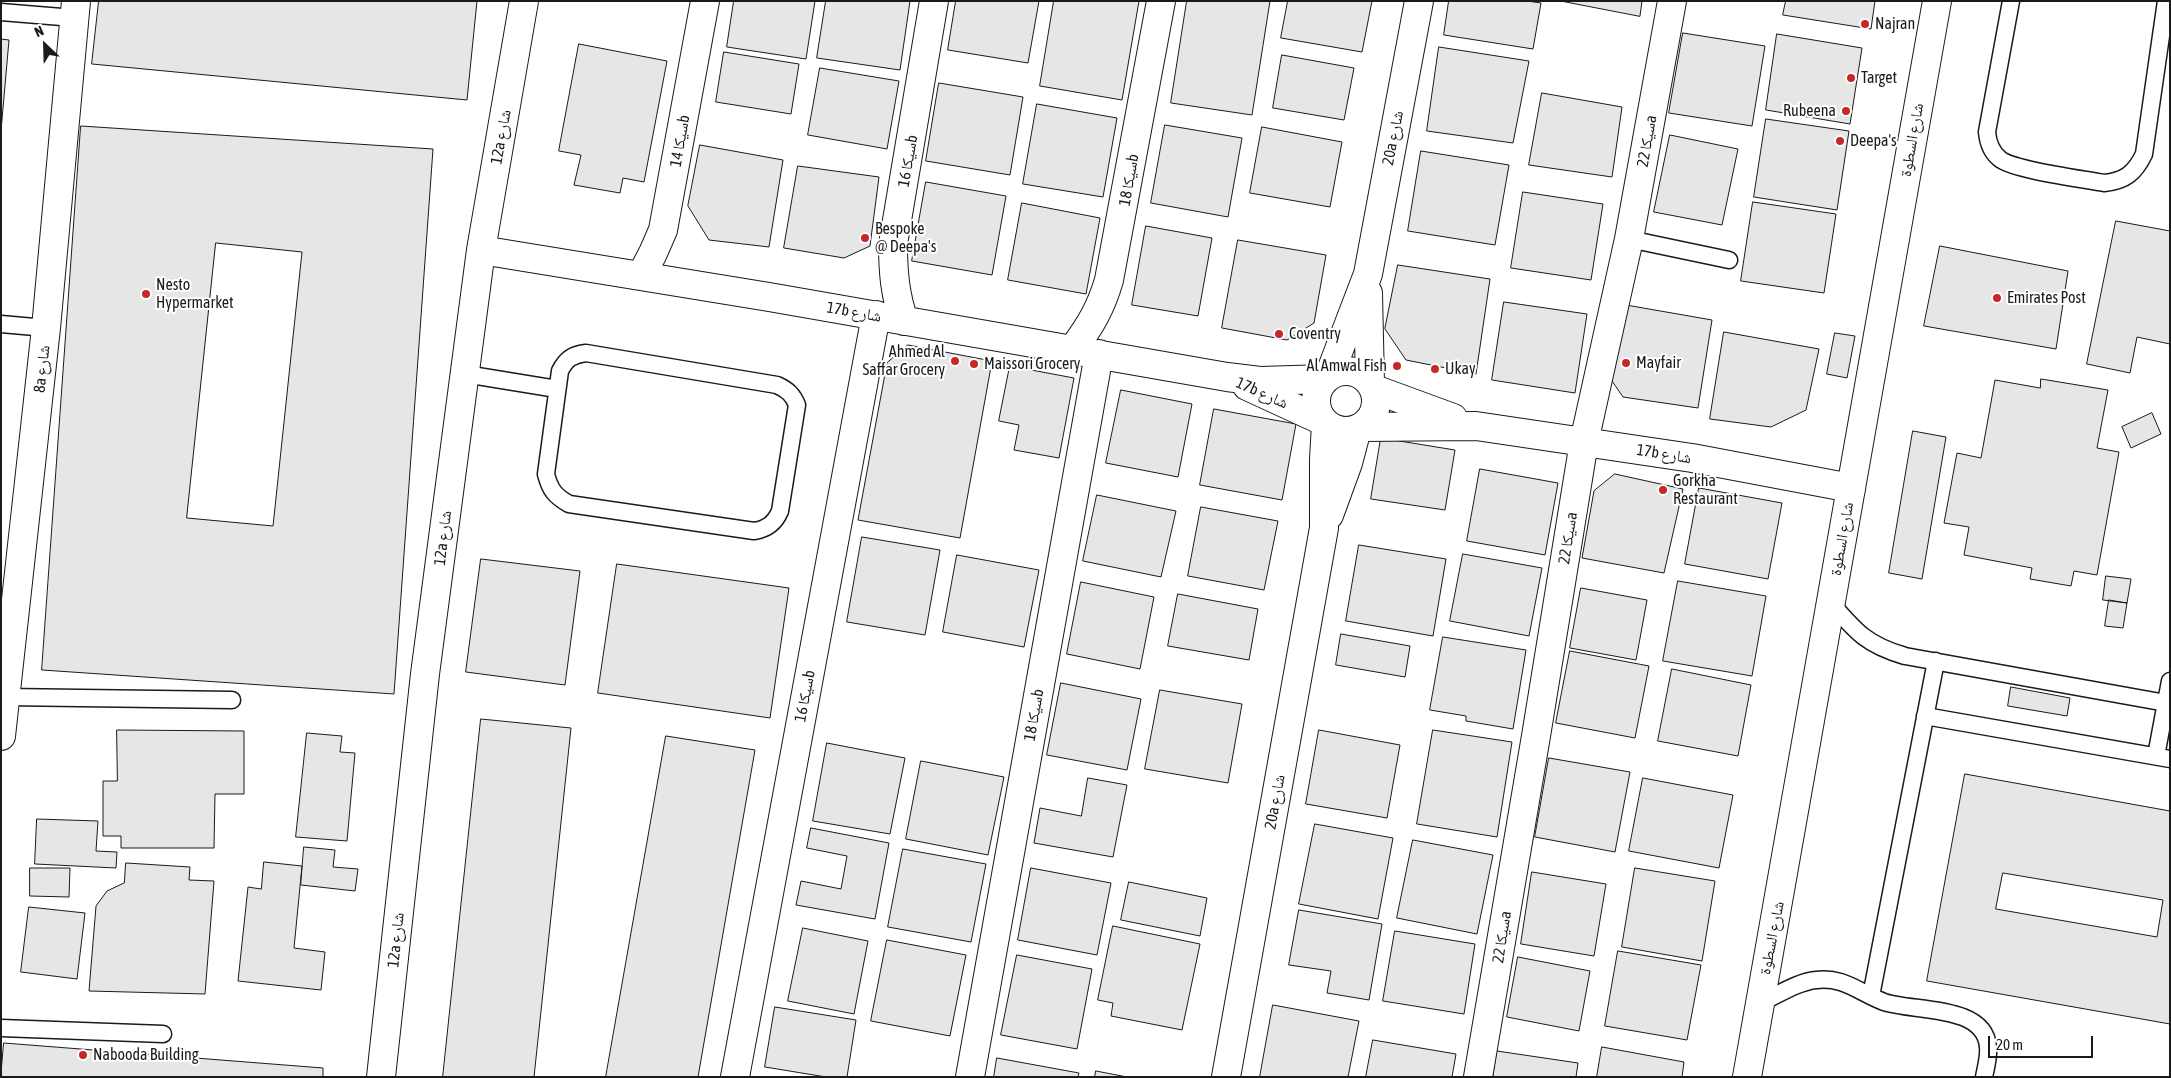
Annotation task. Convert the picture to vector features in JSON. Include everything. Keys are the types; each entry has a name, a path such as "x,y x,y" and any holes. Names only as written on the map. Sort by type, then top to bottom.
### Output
{"street":[{"name":"12a شارع","path":"381,1077 425,674 480,250 524,1"},
{"name":"سيكا 14b","path":"641,276 654,253 663,230 705,1"},
{"name":"سيكا 16b","path":"904,321 896,296 893,244 934,1"},
{"name":"سيكا 18b","path":"970,1077 1089,328 1102,305 1109,280 1161,1"},
{"name":"20a شارع","path":"1327,377 1368,274 1418,1"},
{"name":"سيكا 22a","path":"1478,1077 1584,442 1629,239 1672,1"},
{"name":"شارع السطوة","path":"1747,1077 1937,1"},
{"name":"8a شارع","path":"1,736 46,328 75,10"},
{"name":"17b شارع","path":"480,250 876,316 1227,378 1260,382 1327,377"},
{"name":"20a شارع","path":"1368,274 1372,386"},
{"name":"سيكا 16b","path":"734,1077 876,316"},
{"path":"1337,372 1356,372 1372,386 1376,399 1375,410 1370,419 1359,428 1346,432 1336,430 1325,423 1317,411 1316,399 1318,388 1327,377 1337,372"},
{"name":"17b شارع","path":"1227,378 1325,423"},
{"name":"17b شارع","path":"1372,386 1476,426"},
{"name":"20a شارع","path":"1324,528 1325,423"},
{"name":"17b شارع","path":"1359,428 1476,426 1692,458 1851,488"},
{"name":"20a شارع","path":"1226,1077 1324,528 1359,428"}],"lane":[{"path":"2011,1 1987,132 1988,142 1993,152 2009,165 2104,183 2118,182 2130,176 2144,154 2166,1"},
{"path":"1,12 75,10"},
{"path":"1629,239 1729,260"},
{"path":"1,324 46,328"},
{"path":"586,353 777,385 786,389 793,396 797,405 780,511 777,519 770,525 754,531 569,504 557,498 549,487 546,474 557,389 560,371 565,361 575,355 586,353"},
{"path":"465,374 557,389"},
{"path":"1831,603 1855,632 1870,642 1896,653 2166,703"},
{"path":"1871,996 1936,661"},
{"path":"1925,716 2163,758 2166,703 2170,681"},
{"path":"5,697 232,700"},
{"path":"1760,1003 1802,983 1830,979 1844,982 1871,996 1900,1006 1960,1015 1973,1022 1983,1032 1988,1045 1984,1077"},
{"path":"1,1028 163,1034"}],"building":[{"path":"99,1 477,1 467,100 92,64"},
{"path":"734,1 815,1 806,59 727,47"},
{"path":"826,1 910,1 900,70 817,58"},
{"path":"956,1 1039,1 1028,63 948,50"},
{"path":"1054,1 1139,1 1122,100 1040,86"},
{"path":"1187,1 1270,1 1252,115 1171,103"},
{"path":"1288,1 1372,1 1362,52 1281,38"},
{"path":"1449,1 1527,1 1541,3 1533,49 1444,35"},
{"path":"1561,1 1642,1 1640,16"},
{"path":"1786,1 1875,1 1871,29 1783,15"},
{"path":"1683,33 1765,46 1752,126 1669,113"},
{"path":"1777,34 1862,48 1850,124 1766,110"},
{"path":"1,39 9,40 1,131"},
{"path":"579,44 667,61 644,182 623,178 620,193 574,185 581,155 559,151"},
{"path":"1439,47 1529,61 1513,143 1427,131"},
{"path":"724,52 799,64 791,114 716,102"},
{"path":"1282,55 1354,68 1344,120 1273,108"},
{"path":"820,68 899,81 887,149 808,135"},
{"path":"939,83 1023,97 1010,175 926,161"},
{"path":"1542,93 1622,107 1612,177 1529,165"},
{"path":"1037,104 1117,118 1103,197 1023,184"},
{"path":"1766,119 1849,131 1837,210 1754,197"},
{"path":"1165,125 1242,138 1228,217 1151,203"},
{"path":"81,126 433,149 394,694 42,670","holes":["216,243 302,252 273,526 187,518"]},
{"path":"1262,127 1342,142 1330,207 1250,193"},
{"path":"1670,135 1738,149 1722,225 1654,212"},
{"path":"700,145 783,160 769,247 709,240 688,206"},
{"path":"1421,151 1509,165 1495,245 1408,231"},
{"path":"798,166 879,177 870,246 844,258 784,248"},
{"path":"926,182 1006,196 992,275 912,261"},
{"path":"1523,192 1603,204 1591,280 1511,268"},
{"path":"1753,202 1836,214 1824,293 1741,281"},
{"path":"1022,203 1100,218 1086,294 1008,280"},
{"path":"2116,221 2170,231 2170,344 2137,337 2130,373 2087,364"},
{"path":"1146,226 1212,238 1198,316 1132,305"},
{"path":"1238,240 1326,255 1314,323 1287,340 1222,328"},
{"name":"Emirates Post","path":"1940,246 2068,271 2056,349 1924,326"},
{"path":"1398,265 1490,279 1476,374 1406,360 1385,329"},
{"path":"1504,302 1587,314 1575,393 1492,380"},
{"path":"1626,305 1712,320 1698,408 1623,397 1612,381"},
{"path":"1724,332 1819,349 1806,410 1771,427 1710,419"},
{"path":"1835,333 1855,336 1847,378 1827,374"},
{"path":"908,345 992,361 960,538 858,520 887,363"},
{"path":"1010,366 1074,378 1059,458 1014,450 1019,425 999,421"},
{"path":"2041,379 2108,390 2097,448 2119,452 2097,575 2074,571 2071,586 2030,579 2032,568 1964,555 1969,527 1944,523 1957,453 1981,458 1995,380 2040,388"},
{"path":"1121,390 1192,404 1178,477 1106,463"},
{"path":"1214,409 1296,424 1282,500 1200,485"},
{"path":"2152,413 2161,434 2131,448 2122,427"},
{"path":"1913,431 1946,437 1922,579 1889,573"},
{"path":"1381,438 1455,450 1445,510 1371,499"},
{"path":"1480,469 1558,483 1545,555 1467,541"},
{"path":"1615,474 1683,489 1664,573 1582,558 1594,491"},
{"path":"1699,488 1782,503 1768,579 1685,564"},
{"path":"1097,495 1176,511 1161,577 1083,561"},
{"path":"1201,507 1278,521 1264,590 1188,576"},
{"path":"862,537 940,550 925,635 847,622"},
{"path":"1359,545 1446,559 1433,636 1346,621"},
{"path":"1463,554 1542,568 1529,636 1450,621"},
{"path":"957,555 1039,570 1024,647 943,632"},
{"path":"481,559 580,571 565,685 466,672"},
{"path":"617,564 789,588 770,718 598,693"},
{"path":"2106,576 2131,579 2127,603 2103,600"},
{"path":"1678,581 1766,596 1752,676 1663,661"},
{"path":"1081,582 1154,597 1140,669 1067,654"},
{"path":"1581,588 1647,600 1636,660 1570,648"},
{"path":"1178,594 1258,609 1249,660 1168,646"},
{"path":"2109,600 2127,603 2123,628 2105,626"},
{"path":"1341,634 1410,646 1405,677 1336,665"},
{"path":"1443,637 1526,650 1513,729 1466,721 1466,716 1430,710"},
{"path":"1570,651 1649,666 1635,738 1556,723"},
{"path":"1672,669 1751,685 1738,756 1658,741"},
{"path":"1061,683 1141,699 1127,770 1047,755"},
{"path":"2011,687 2070,698 2067,716 2008,706"},
{"path":"1160,690 1242,704 1228,783 1145,769"},
{"path":"481,719 571,728 534,1077 443,1077"},
{"path":"117,730 244,731 244,794 215,794 214,848 121,848 121,836 103,836 103,781 117,781"},
{"path":"1319,730 1400,745 1387,818 1306,804"},
{"path":"1433,730 1512,742 1497,837 1417,824"},
{"path":"307,733 342,736 340,752 355,753 347,841 296,837"},
{"path":"666,736 755,750 698,1077 606,1077"},
{"path":"827,743 905,758 890,834 813,821"},
{"path":"1549,758 1630,772 1615,852 1535,837"},
{"path":"921,761 1004,777 988,855 906,839"},
{"path":"1965,774 2170,811 2170,1024 1927,981","holes":["2003,873 2163,900 2157,937 1996,909"]},
{"path":"1088,778 1127,785 1113,857 1034,843 1040,808 1081,816"},
{"path":"1643,778 1733,795 1719,868 1629,851"},
{"path":"37,819 98,821 96,851 117,852 116,868 35,864"},
{"path":"1315,824 1393,838 1378,919 1299,904"},
{"path":"811,828 889,843 875,919 796,905 801,881 841,889 847,856 807,848"},
{"path":"1413,840 1493,855 1477,934 1397,918"},
{"path":"304,847 335,850 333,867 358,869 355,891 301,885"},
{"path":"903,849 986,864 971,942 888,927"},
{"path":"264,862 302,866 294,948 325,952 321,990 238,981 248,887 261,889"},
{"path":"126,863 190,867 189,880 214,881 205,994 89,991 96,906 107,891 124,883"},
{"path":"30,868 70,868 69,897 30,896"},
{"path":"1031,868 1111,883 1097,955 1018,940"},
{"path":"1635,868 1715,881 1702,961 1622,947"},
{"path":"1532,872 1606,884 1594,956 1521,944"},
{"path":"1129,882 1207,898 1200,936 1121,920"},
{"path":"29,907 85,913 77,979 21,972"},
{"path":"1299,910 1382,924 1369,1000 1327,993 1331,971 1289,965"},
{"path":"1113,926 1200,944 1182,1030 1111,1016 1113,1003 1098,1000"},
{"path":"803,928 868,941 854,1014 788,1001"},
{"path":"1395,931 1475,944 1464,1014 1383,1001"},
{"path":"887,940 966,955 950,1036 871,1021"},
{"path":"1618,951 1701,965 1687,1040 1605,1026"},
{"path":"1017,955 1092,969 1077,1049 1001,1035"},
{"path":"1518,957 1590,971 1579,1031 1507,1017"},
{"path":"1273,1005 1359,1021 1348,1077 1260,1077"},
{"path":"775,1007 856,1020 847,1077 826,1077 765,1067"},
{"path":"1373,1040 1456,1054 1452,1077 1366,1077"},
{"name":"Nabooda Building","path":"4,1043 323,1068 323,1077 1,1077"},
{"path":"1602,1047 1684,1062 1682,1077 1597,1077"},
{"path":"1497,1051 1578,1063 1576,1077 1493,1077"},
{"path":"997,1058 1079,1073 1078,1077 994,1077"},
{"path":"1096,1071 1127,1077 1095,1077"}],"place":[{"name":"Najran","path":"1865,24"},
{"name":"Target","path":"1851,78"},
{"name":"Rubeena","path":"1846,111"},
{"name":"Deepa's","path":"1840,141"},
{"name":"Bespoke @ Deepa's","path":"865,238"},
{"name":"Nesto Hypermarket","path":"146,294"},
{"name":"Emirates Post","path":"1997,298"},
{"name":"Coventry","path":"1279,334"},
{"name":"Ahmed Al Saffar Grocery","path":"955,361"},
{"name":"Mayfair","path":"1626,363"},
{"name":"Maissori Grocery","path":"974,364"},
{"name":"Al Amwal Fish","path":"1397,366"},
{"name":"Ukay","path":"1435,369"},
{"name":"Gorkha Restaurant","path":"1663,490"},
{"name":"Nabooda Building","path":"83,1055"}]}
